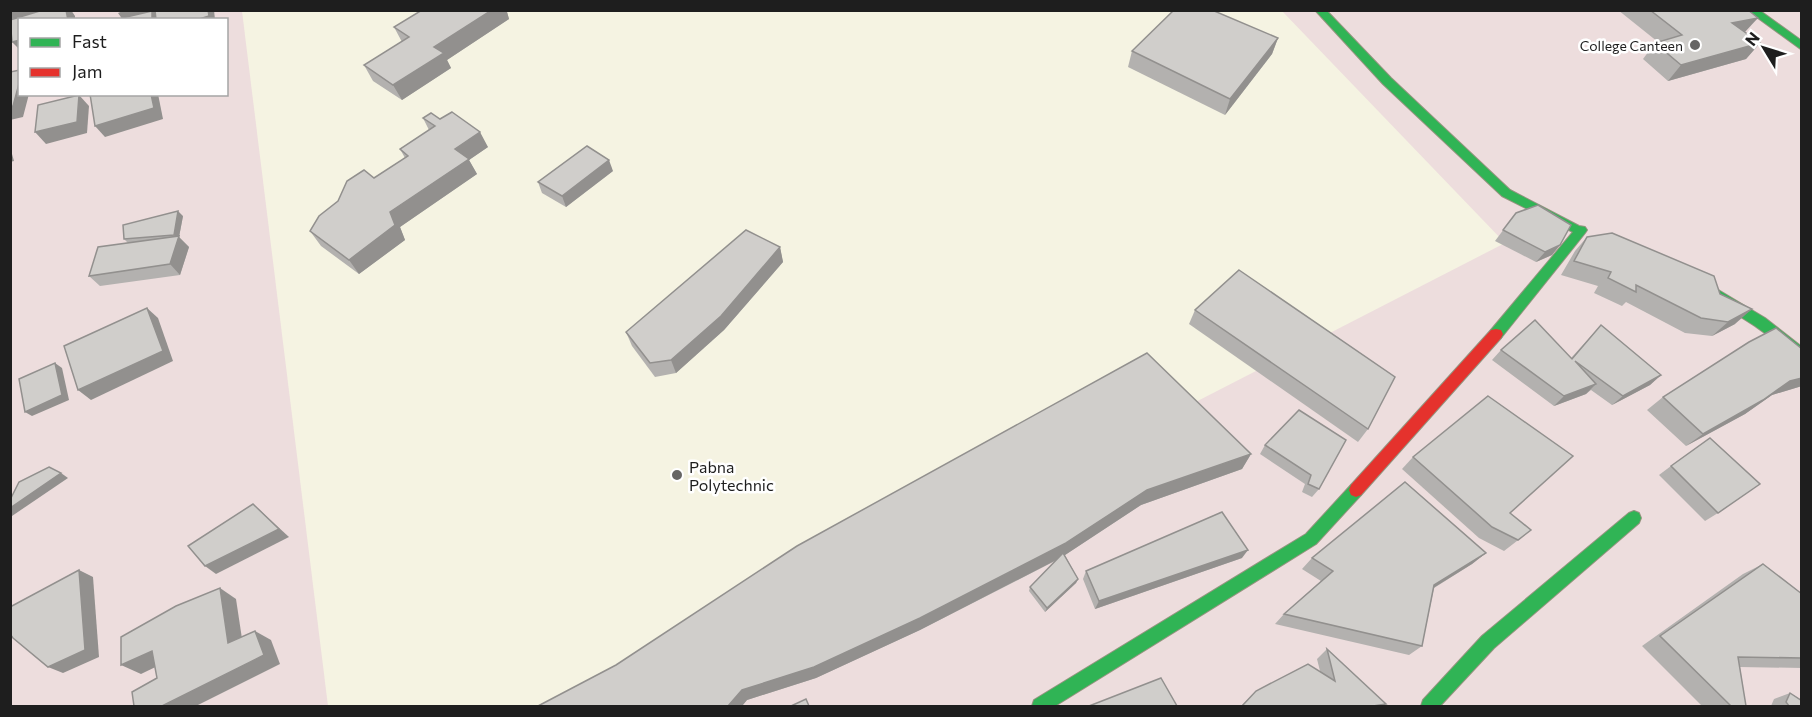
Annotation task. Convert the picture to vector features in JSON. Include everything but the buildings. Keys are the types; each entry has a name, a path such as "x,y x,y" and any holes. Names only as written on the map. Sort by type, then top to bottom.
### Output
{"street":[{"path":"1040,706 1311,540 1587,233 1506,193 1387,81 1320,10"},
{"path":"1752,10 1802,47"},
{"path":"1697,283 1760,322 1802,355"},
{"path":"1429,706 1488,642 1634,518"}],"shaded area":[{"path":"11,11 1801,11 1801,706 11,706"},
{"name":"Pabna Polytechnic","path":"242,11 1282,11 1505,243 604,706 328,706"}],"traffic: fast":[{"path":"1320,10 1387,81 1506,193 1573,227"},
{"path":"1752,10 1802,47"},
{"path":"1496,334 1581,230"},
{"path":"1710,290 1760,322 1802,355"},
{"path":"1040,706 1311,539 1356,490"},
{"path":"1429,706 1488,642 1634,518"}],"traffic: jam":[{"path":"1356,490 1496,334"}],"place":[{"name":"College Canteen","path":"1695,45"},
{"name":"Pabna Polytechnic","path":"677,475"}]}
